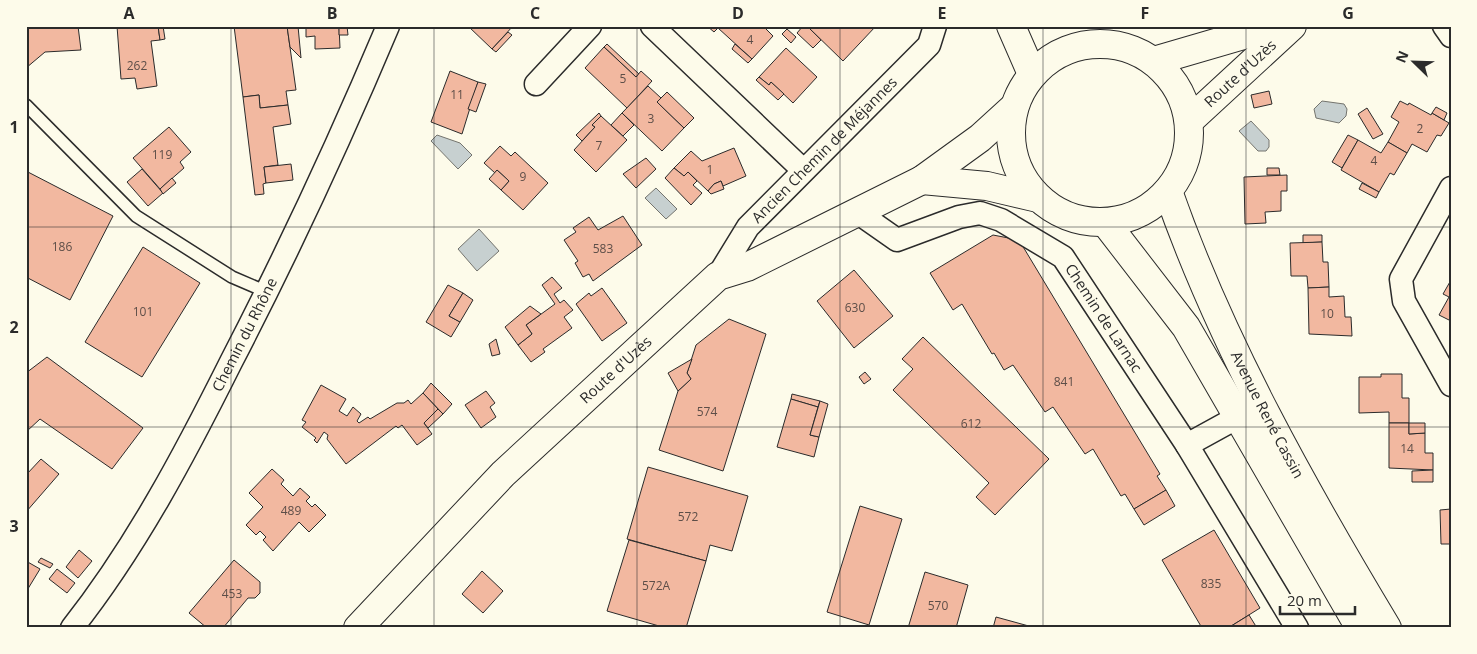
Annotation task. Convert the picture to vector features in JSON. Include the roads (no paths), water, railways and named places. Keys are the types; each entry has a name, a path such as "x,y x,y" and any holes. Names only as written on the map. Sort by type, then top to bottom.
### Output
{"main road":[{"path":"1010,26 1032,74"},
{"name":"Route d'Uzès","path":"1154,61 1274,26"},
{"name":"Route d'Uzès","path":"1189,121 1292,26"},
{"path":"1087,34 1127,47 1154,61 1171,77 1183,98 1189,121 1188,146 1181,170 1168,191 1143,211 1128,218 1105,222 1080,221 1058,212 1038,198 1022,178 1013,156 1010,131 1014,106 1021,90 1032,74 1050,58 1087,34"},
{"name":"Route d'Uzès","path":"358,628 503,474 718,276 747,267 922,180 980,138 1014,106"},
{"path":"922,180 987,186 1038,198"},
{"name":"Avenue René Cassin","path":"1168,191 1188,250 1250,380 1321,520 1387,628"},
{"name":"Avenue René Cassin","path":"1105,222 1186,327 1360,628"}],"street":[{"name":"Chemin du Rhône","path":"72,628 102,589 187,449 268,292 336,150 388,26"},
{"path":"536,84 590,26"},
{"path":"652,26 804,170"},
{"name":"Ancien Chemin de Méjannes","path":"718,276 748,227 928,45 935,26"},
{"path":"1444,26 1451,36"},
{"path":"1451,188 1401,279 1404,302 1451,385"},
{"name":"Chemin de Larnac","path":"857,212 897,240 959,217 980,213 1000,220 1063,256 1187,446 1297,628"},
{"path":"1187,446 1238,417"}],"lane":[{"path":"26,106 136,216 232,277 268,292"}]}
